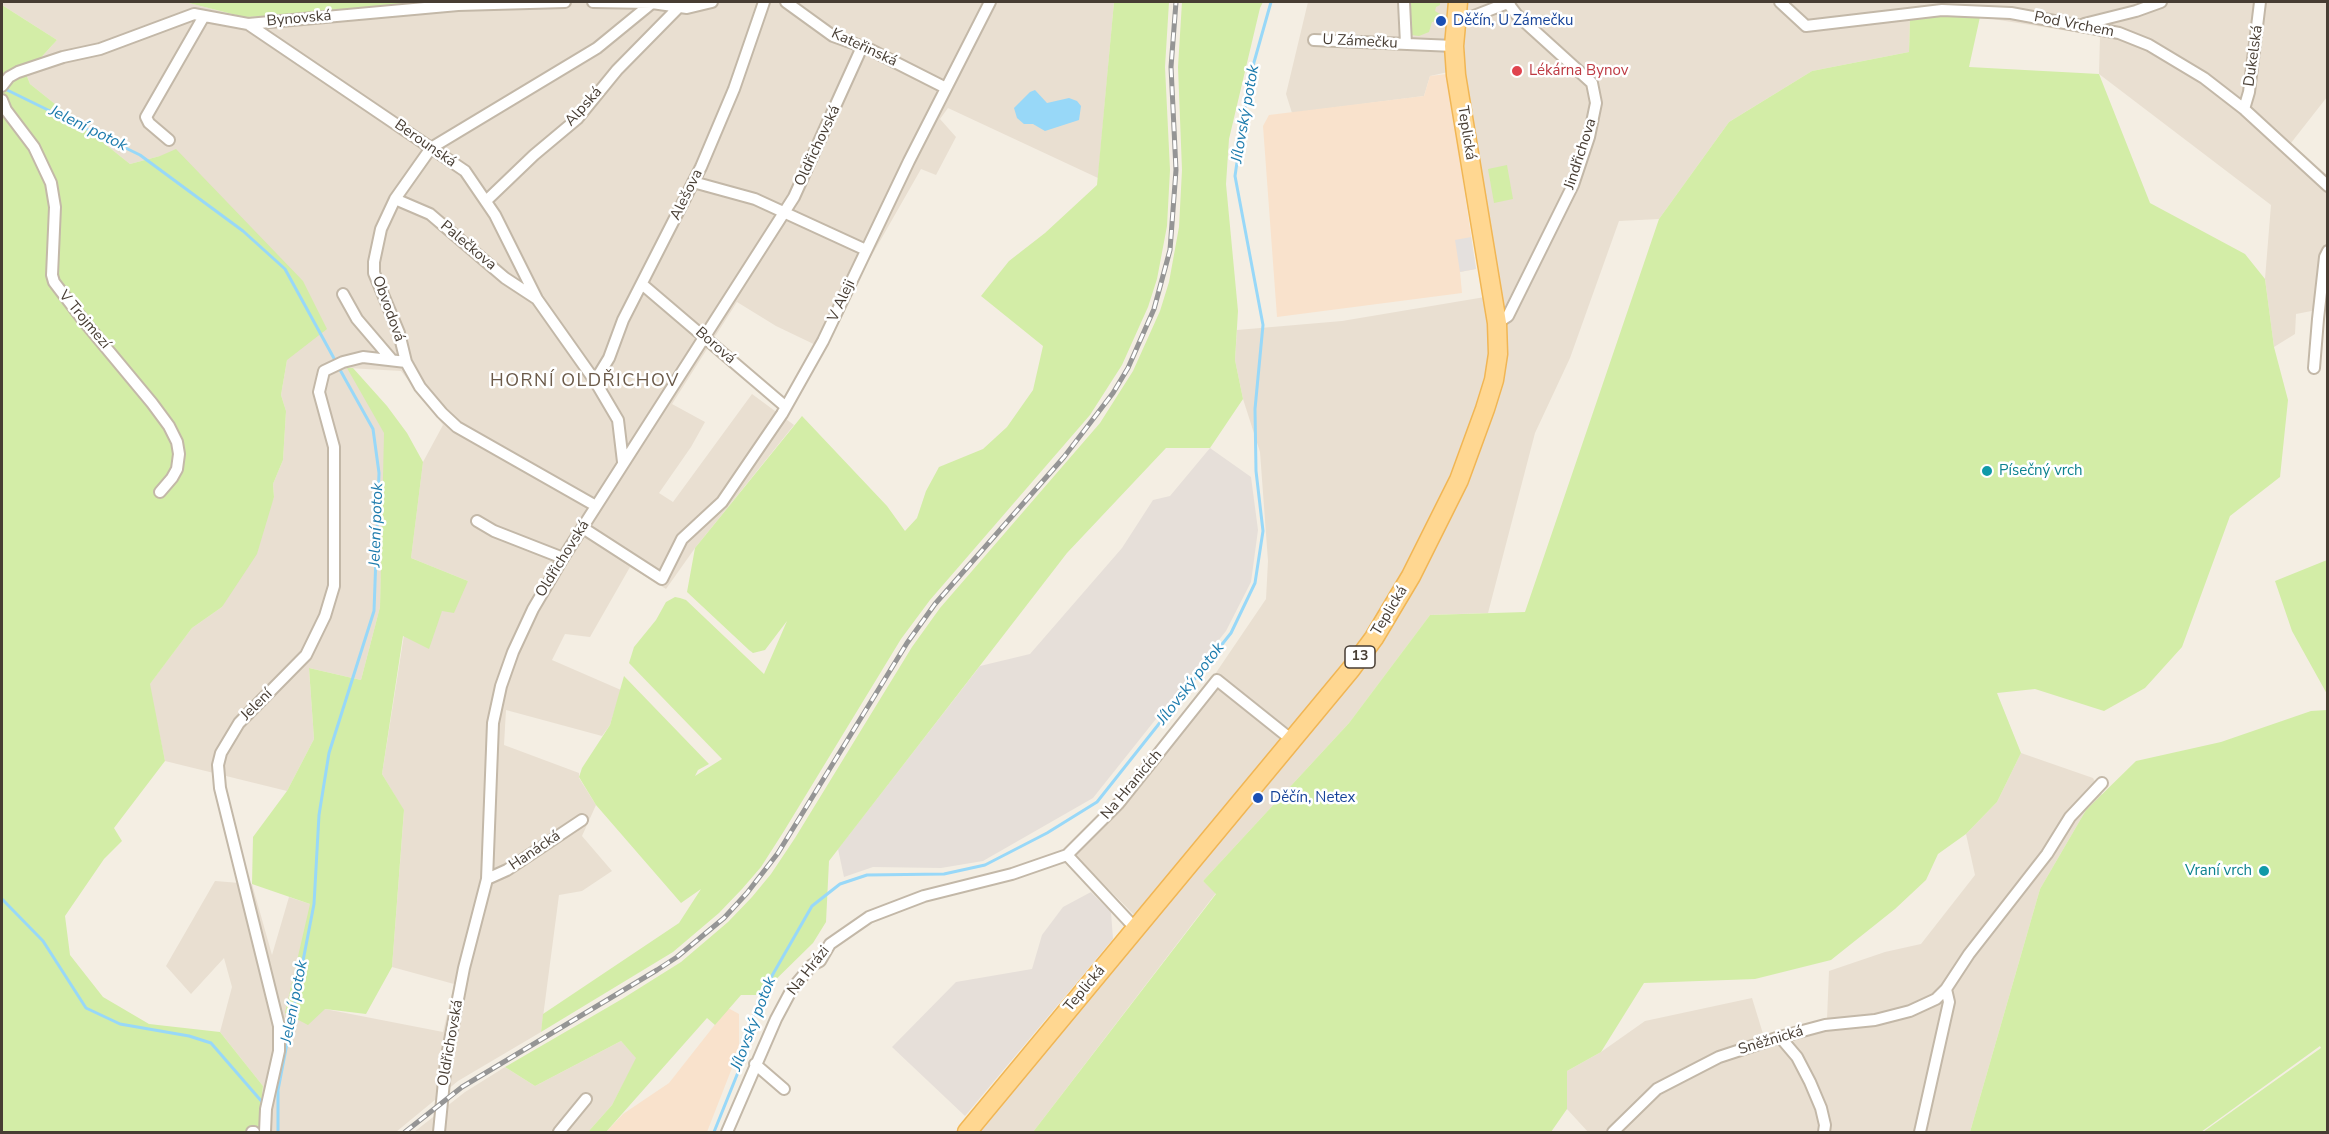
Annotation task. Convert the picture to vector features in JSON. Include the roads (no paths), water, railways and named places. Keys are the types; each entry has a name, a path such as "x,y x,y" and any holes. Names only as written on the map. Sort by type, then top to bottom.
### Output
{"main road":[{"name":"Teplická","path":"967,1132 1292,741 1374,638 1411,576 1446,510 1472,447 1494,380 1498,354 1497,323 1456,75 1454,46 1458,2"}],"street":[{"name":"Bynovská","path":"248,24 484,3 565,2"},
{"path":"593,2 652,3 678,8 695,8 712,2"},
{"name":"Alešova","path":"595,381 609,358 623,320 643,285 693,182 734,89 764,2"},
{"name":"Kateřinská","path":"786,2 833,36 862,47 946,88"},
{"name":"V Aleji","path":"583,528 662,579 682,539 722,502 786,407 823,341 990,2"},
{"name":"U Zámečku","path":"1404,2 1406,44"},
{"path":"1456,22 1508,2"},
{"name":"Jindřichova","path":"1497,323 1508,315 1573,185 1589,137 1596,103 1592,83 1517,15 1508,2"},
{"name":"Pod Vrchem","path":"1780,2 1806,26 1946,6 2011,13 2119,33 2148,45 2204,78 2244,109 2328,186"},
{"path":"2081,25 2161,2"},
{"name":"Dukelská","path":"2244,109 2249,92 2260,2"},
{"name":"Obvodová","path":"596,506 457,427 420,387 406,362 399,333 374,273 381,229 395,199 431,148 597,48 652,3"},
{"name":"Alpská","path":"486,201 534,155 577,119 617,70 678,8"},
{"name":"Berounská","path":"2,86 9,77 18,72 63,57 87,52 194,15 248,24 465,171 495,215 537,299 595,381 618,420 623,462"},
{"path":"169,140 149,123 146,117 204,16"},
{"name":"U Zámečku","path":"1314,40 1454,46"},
{"name":"Oldřichovská","path":"439,1132 446,1061 464,968 487,879 491,748 499,693 520,635 563,558 705,338 798,188 862,47"},
{"name":"V Trojmezí","path":"2,100 6,110 34,147 51,183 56,207 52,275 54,282 152,403 169,426 177,442 179,454 177,469 160,492"},
{"path":"693,182 755,199 866,250"},
{"name":"Palečkova","path":"395,199 430,214 505,278 537,299"},
{"path":"2314,368 2325,257 2328,251"},
{"name":"Borová","path":"643,285 786,407"},
{"path":"343,294 357,319 392,360"},
{"name":"Jelení","path":"265,1132 266,1109 279,1051 279,1026 220,788 218,765 221,753 239,723 306,655 326,616 334,586 334,447 319,392 324,371 343,362 363,357 406,362"},
{"path":"477,521 494,531 563,558"},
{"name":"Na Hranicích","path":"1067,855 1119,803 1217,680 1292,741"},
{"name":"Sněžnická","path":"1613,1132 1657,1089 1719,1057 1779,1036 1825,1026 1875,1020 1910,1011 1936,999 1946,989 1969,954 2047,854 2070,817 2102,783"},
{"name":"Hanácká","path":"487,879 507,870 582,820"},
{"path":"1067,855 1136,928"},
{"name":"Na Hrázi","path":"727,1132 755,1064 792,989 812,965 820,961 830,944 869,917 924,896 1012,874 1067,855"},
{"path":"1920,1132 1949,1002 1946,989"},
{"path":"1779,1036 1797,1057 1810,1082 1826,1125 1824,1132"},
{"path":"755,1064 784,1089"},
{"path":"559,1132 586,1099"}],"water":[{"path":"1035,90 1047,103 1069,98 1077,101 1081,106 1079,120 1045,131 1033,124 1024,124 1017,118 1014,108"}],"waterway":[{"name":"Jílovský potok","path":"714,1132 743,1060 754,1015 769,981 812,906 840,884 867,875 944,874 985,865 1047,833 1097,802 1231,633 1255,583 1263,531 1256,471 1255,409 1263,325 1235,176 1249,80 1271,2"},
{"name":"Jelení potok","path":"3,88 140,155 243,231 285,269 336,362"},
{"name":"Jelení potok","path":"278,1132 278,1090 314,904 319,815 329,753 374,611 379,473 373,429 339,368"},
{"path":"2,899 43,941 86,1008 120,1024 189,1036 211,1043 263,1103"}],"railway":[{"path":"405,1132 462,1087 677,957 724,918 778,853 907,643 935,604 1064,457 1113,393 1128,368 1154,309 1170,250 1176,170 1171,67 1176,2"}],"place":[{"name":"Děčín, U Zámečku","path":"1441,21"},
{"name":"Lékárna Bynov","path":"1517,71"},
{"name":"Písečný vrch","path":"1987,471"},
{"name":"Děčín, Netex","path":"1258,798"},
{"name":"Vraní vrch","path":"2264,871"}],"district":[{"name":"HORNÍ OLDŘICHOV","path":"585,382"}]}
